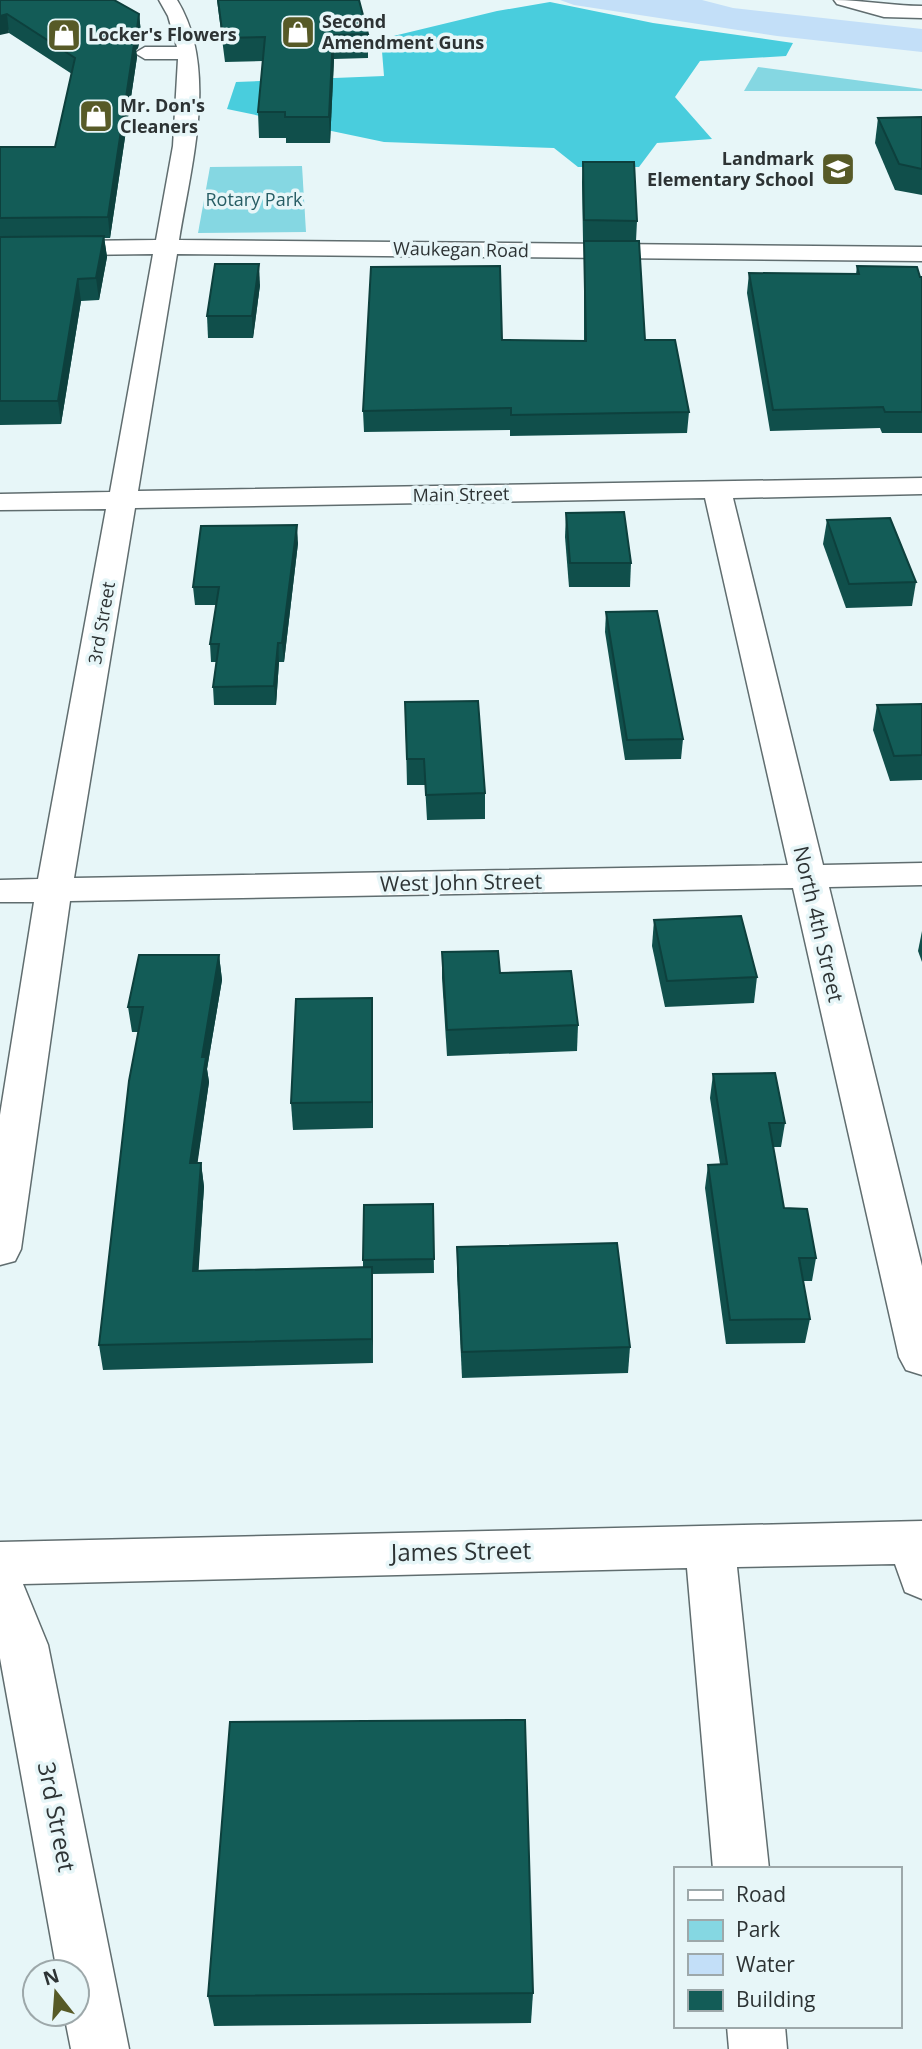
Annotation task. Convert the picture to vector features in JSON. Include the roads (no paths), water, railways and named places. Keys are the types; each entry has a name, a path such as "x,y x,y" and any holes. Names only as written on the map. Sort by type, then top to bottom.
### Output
{"street":[{"path":"843,0 884,11 922,12"},
{"name":"3rd Street","path":"0,1249 54,890 184,146 175,1"},
{"path":"145,53 181,70"},
{"name":"Waukegan Road","path":"0,249 168,247 922,254"},
{"name":"Main Street","path":"0,502 922,486"},
{"name":"North 4th Street","path":"717,491 922,1357"},
{"name":"West John Street","path":"0,891 922,874"},
{"path":"710,1547 741,1867"},
{"name":"James Street","path":"0,1563 710,1547 920,1554"},
{"name":"3rd Street","path":"0,1588 23,1645 100,2049"},
{"path":"756,2028 758,2049"}],"water":[{"path":"560,0 702,0 733,8 922,29 922,52 777,36 574,5"}],"place":[{"name":"Second Amendment Guns","path":"298,32"},
{"name":"Locker's Flowers","path":"64,35"},
{"name":"Mr. Don's Cleaners","path":"96,116"},
{"name":"Landmark Elementary School","path":"838,169"}],"park label":[{"name":"Rotary Park","path":"254,200"}]}
